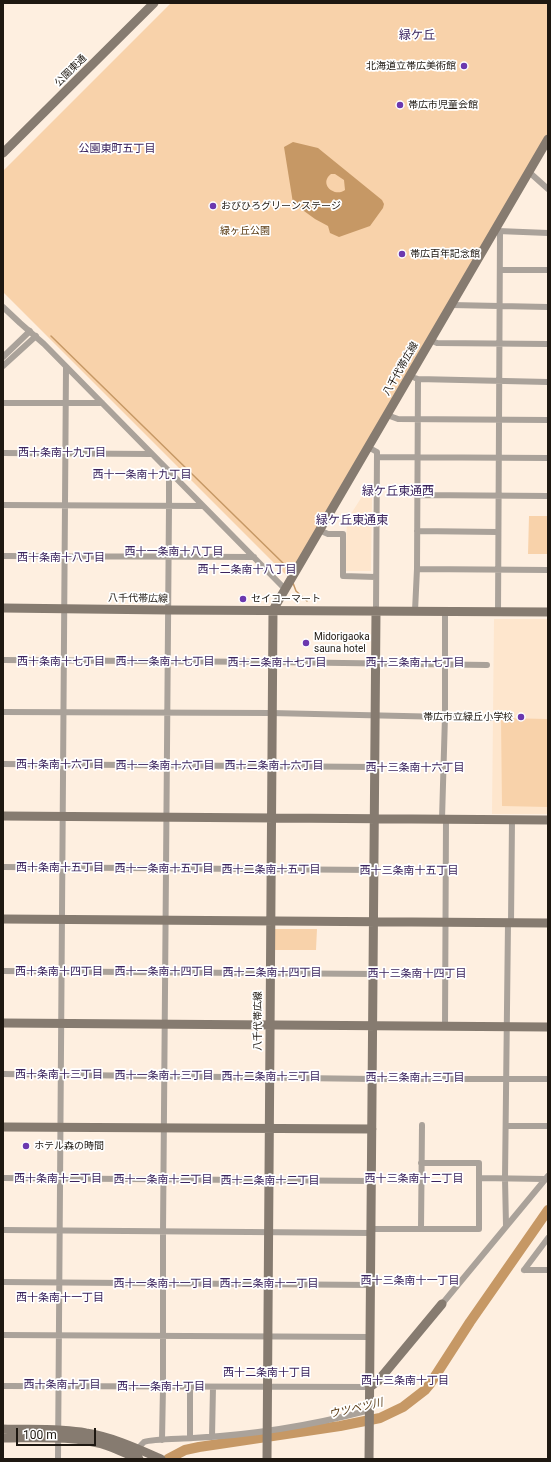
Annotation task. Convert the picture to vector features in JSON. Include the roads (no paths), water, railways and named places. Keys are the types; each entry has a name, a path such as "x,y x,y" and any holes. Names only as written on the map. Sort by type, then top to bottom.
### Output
{"street":[{"name":"公園東通","path":"4,151 154,3"},
{"name":"八千代帯広線","path":"267,1454 270,870 272,765 271,713 273,610 387,415 414,377 430,340 497,231 529,172 545,151 548,139"},
{"path":"529,172 548,189"},
{"path":"498,612 500,270 497,231 548,233"},
{"path":"500,270 548,270"},
{"path":"451,305 548,307"},
{"path":"3,307 36,336 285,589"},
{"path":"3,357 30,331"},
{"path":"3,366 36,336"},
{"path":"430,340 437,343 548,344"},
{"path":"58,1459 66,367"},
{"path":"415,611 417,569 417,419 414,377 548,382"},
{"path":"3,403 102,403"},
{"path":"387,415 398,419 548,420"},
{"path":"368,447 377,452 370,1459"},
{"path":"3,453 151,454"},
{"path":"377,457 548,458"},
{"path":"162,1440 170,472"},
{"path":"417,495 548,496"},
{"path":"3,505 202,506"},
{"path":"319,530 328,534 343,534 343,576 376,577"},
{"path":"417,531 498,532"},
{"path":"3,556 169,558 254,557"},
{"path":"417,569 548,570"},
{"name":"八千代帯広線","path":"3,608 273,610"},
{"path":"273,610 548,612"},
{"path":"445,612 445,1027"},
{"path":"3,660 487,665"},
{"path":"3,712 271,713 491,718"},
{"path":"3,764 375,767"},
{"path":"3,816 167,816 548,820"},
{"path":"506,1226 505,1178 507,1027 512,820"},
{"path":"3,867 374,870"},
{"path":"3,919 548,923"},
{"path":"3,971 373,974"},
{"path":"3,1023 548,1027"},
{"path":"3,1074 373,1079 548,1079"},
{"path":"421,1229 422,1125"},
{"path":"506,1126 548,1126"},
{"path":"3,1127 372,1129"},
{"path":"3,1230 268,1232 479,1229 479,1163 421,1163"},
{"path":"3,1178 372,1181"},
{"path":"479,1178 547,1178"},
{"path":"3,1386 370,1387 378,1381 547,1178"},
{"path":"548,1238 524,1270 548,1270"},
{"path":"3,1282 371,1286"},
{"path":"3,1335 370,1337"},
{"path":"190,1387 190,1438"},
{"path":"212,1437 213,1387"},
{"path":"138,1449 144,1442 267,1431 370,1413"},
{"path":"3,1430 59,1434 107,1446 139,1459"},
{"path":"3,1438 85,1433 120,1441 159,1458"}],"waterway":[{"path":"51,336 285,565 290,576"},
{"path":"293,583 296,591 307,601"},
{"name":"ウツベツ川","path":"168,1459 185,1450 199,1447 340,1426 380,1418 403,1407 425,1390 430,1384 470,1322 548,1210"},
{"name":"ウツベツ川","path":"331,1423 332,1427"}],"place":[{"name":"北海道立帯広美術館","path":"464,66"},
{"name":"帯広市児童会館","path":"400,105"},
{"name":"おびひろグリーンステージ","path":"213,206"},
{"name":"帯広百年記念館","path":"402,254"},
{"name":"セイコーマート","path":"243,599"},
{"name":"Midorigaoka sauna hotel","path":"306,643"},
{"name":"帯広市立緑丘小学校","path":"521,717"},
{"name":"ホテル森の時間","path":"26,1146"}],"district":[{"name":"緑ケ丘","path":"417,36"},
{"name":"公園東町五丁目","path":"117,149"},
{"name":"西十条南十九丁目","path":"62,453"},
{"name":"西十一条南十九丁目","path":"142,475"},
{"name":"緑ケ丘東通西","path":"398,492"},
{"name":"緑ケ丘東通東","path":"352,521"},
{"name":"西十一条南十八丁目","path":"174,552"},
{"name":"西十条南十八丁目","path":"61,558"},
{"name":"西十二条南十八丁目","path":"247,570"},
{"name":"西十条南十七丁目","path":"61,662"},
{"name":"西十一条南十七丁目","path":"165,662"},
{"name":"西十二条南十七丁目","path":"277,663"},
{"name":"西十三条南十七丁目","path":"415,663"},
{"name":"西十条南十六丁目","path":"60,765"},
{"name":"西十一条南十六丁目","path":"165,766"},
{"name":"西十二条南十六丁目","path":"274,766"},
{"name":"西十三条南十六丁目","path":"415,768"},
{"name":"西十条南十五丁目","path":"60,868"},
{"name":"西十一条南十五丁目","path":"164,869"},
{"name":"西十二条南十五丁目","path":"271,870"},
{"name":"西十三条南十五丁目","path":"409,871"},
{"name":"西十条南十四丁目","path":"59,972"},
{"name":"西十一条南十四丁目","path":"164,972"},
{"name":"西十二条南十四丁目","path":"272,973"},
{"name":"西十三条南十四丁目","path":"417,974"},
{"name":"西十条南十三丁目","path":"59,1075"},
{"name":"西十一条南十三丁目","path":"164,1076"},
{"name":"西十二条南十三丁目","path":"271,1077"},
{"name":"西十三条南十三丁目","path":"415,1078"},
{"name":"西十条南十二丁目","path":"58,1179"},
{"name":"西十三条南十二丁目","path":"414,1179"},
{"name":"西十一条南十二丁目","path":"163,1180"},
{"name":"西十二条南十二丁目","path":"270,1181"},
{"name":"西十三条南十一丁目","path":"410,1281"},
{"name":"西十一条南十一丁目","path":"163,1284"},
{"name":"西十二条南十一丁目","path":"269,1284"},
{"name":"西十条南十一丁目","path":"60,1298"},
{"name":"西十二条南十丁目","path":"267,1373"},
{"name":"西十三条南十丁目","path":"405,1381"},
{"name":"西十条南十丁目","path":"62,1385"},
{"name":"西十一条南十丁目","path":"161,1387"}],"park label":[{"name":"緑ヶ丘公園","path":"245,231"}]}
